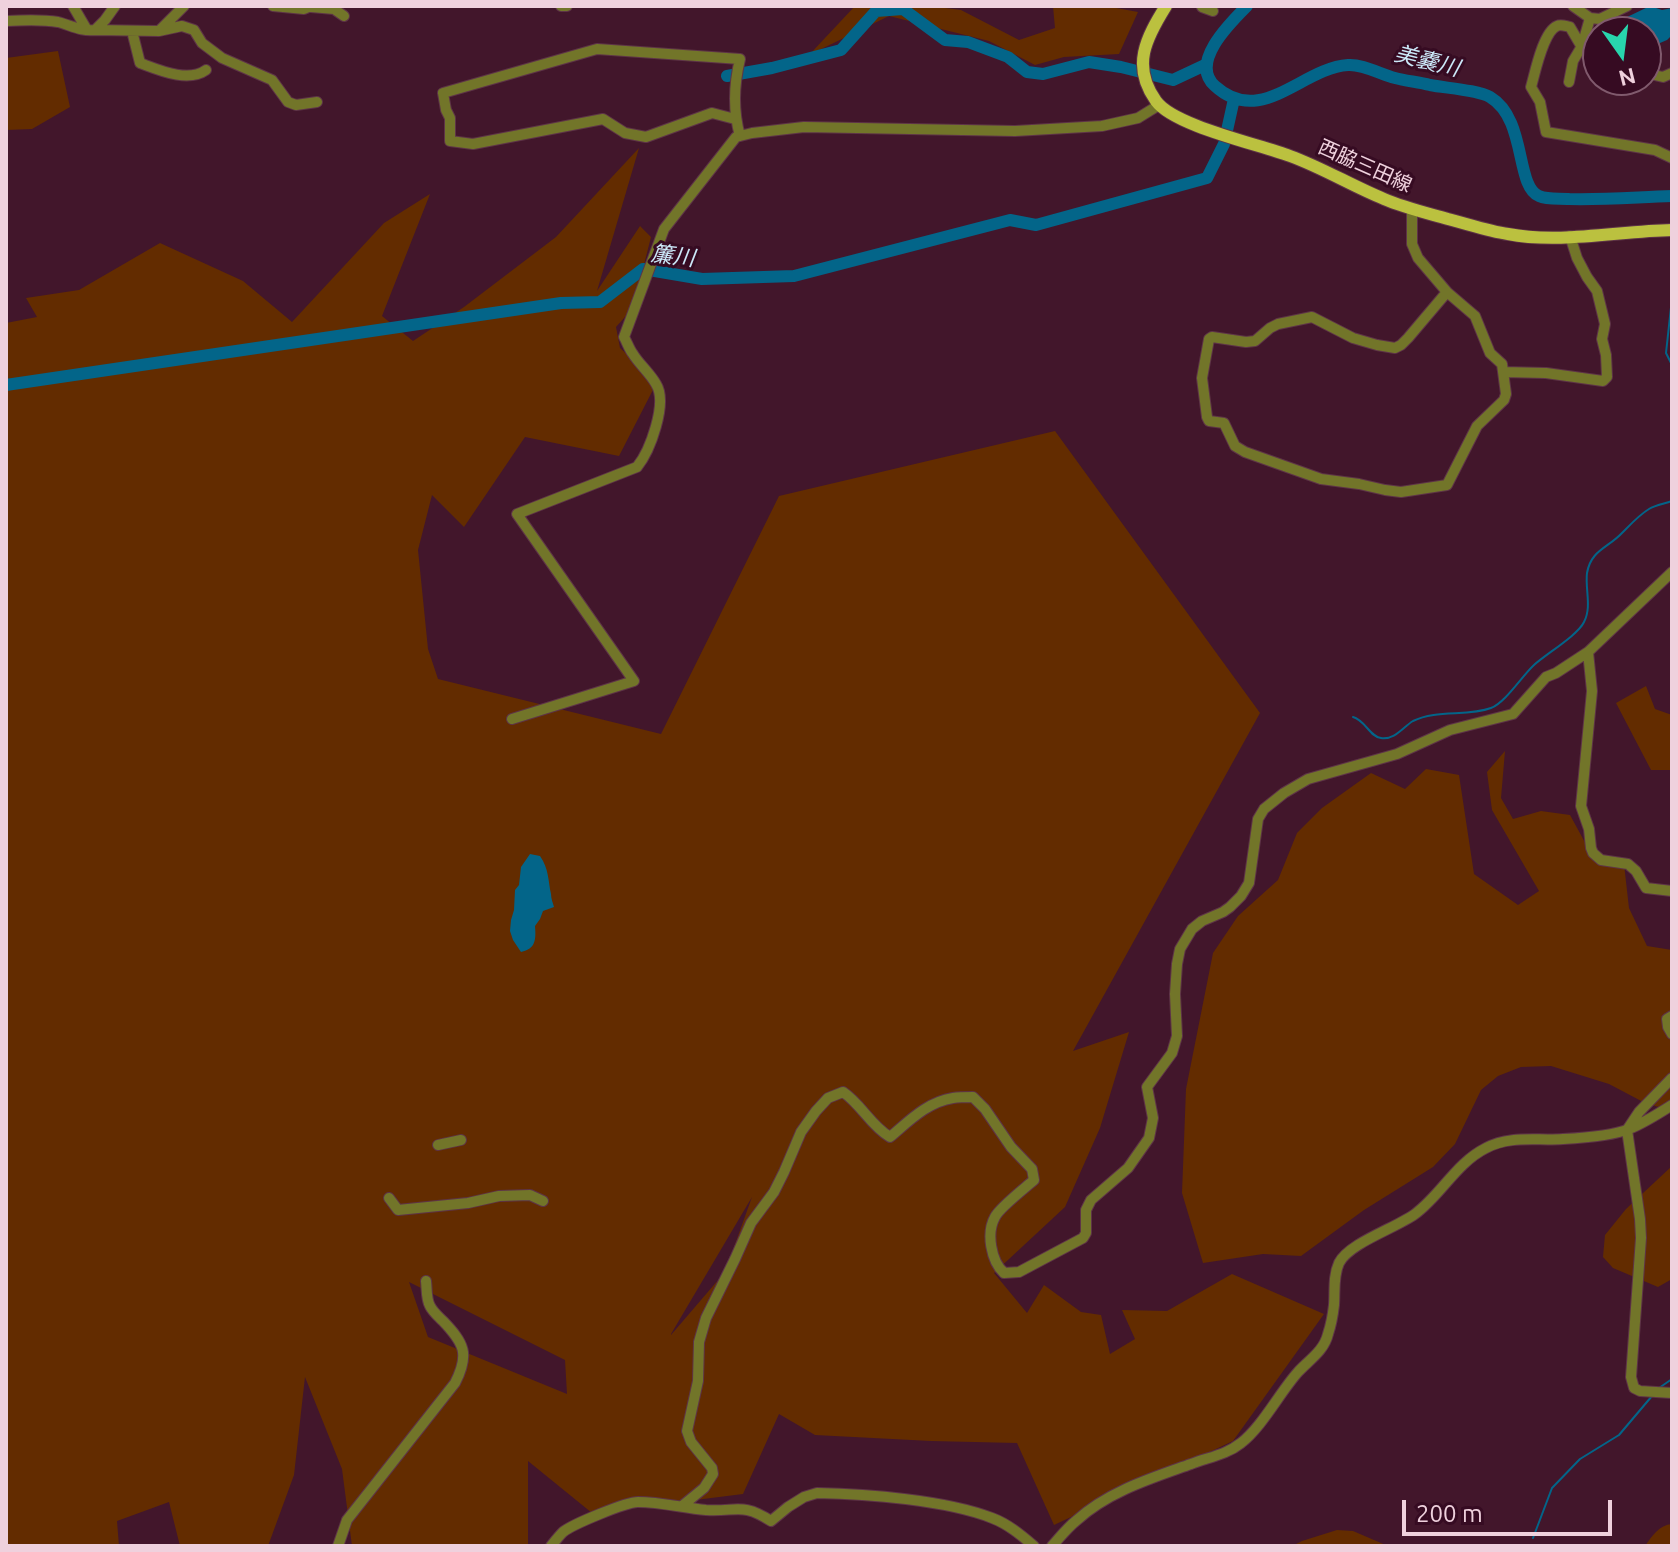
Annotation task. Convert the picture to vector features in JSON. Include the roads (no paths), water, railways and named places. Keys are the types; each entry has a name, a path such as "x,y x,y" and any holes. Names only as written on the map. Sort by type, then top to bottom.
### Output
{"main road":[{"path":"1159,105 1147,84 1142,66 1143,51 1166,6"},
{"name":"西脇三田線","path":"1159,105 1168,113 1192,124 1289,155 1386,200 1508,234 1543,237 1672,230"}],"street":[{"path":"73,6 82,24 92,31"},
{"path":"92,31 115,6"},
{"path":"159,31 184,6"},
{"path":"273,6 334,9 344,16"},
{"path":"1606,16 1627,6"},
{"path":"6,21 40,20 92,31 159,31 182,26 194,30 202,43 222,58 272,80 288,102 296,105 317,102"},
{"path":"1569,82 1573,61 1582,46 1570,27 1560,25 1554,27 1546,39 1531,87 1540,102 1546,132 1655,150 1672,158"},
{"path":"132,31 140,63 185,75 202,74 206,70"},
{"path":"199,38 214,40"},
{"path":"735,119 712,113 646,137 625,133 603,119 473,144 450,141 450,118 443,93 597,49 740,59 735,119 740,136"},
{"path":"512,719 634,681 517,514 637,467 643,459 656,426 661,396 658,385 632,353 624,337 664,229 736,137 804,127 1015,131 1102,126 1138,118 1159,105"},
{"path":"1412,209 1412,244 1418,258 1447,292 1475,316 1490,353 1502,364 1506,394 1504,400 1477,426 1447,485 1401,492 1321,479 1245,452 1235,446 1224,423 1209,421 1202,378 1209,339 1212,337 1255,341 1278,324 1312,317 1353,338 1395,348 1408,338 1447,292"},
{"path":"1503,372 1546,373 1603,381 1607,377 1602,339 1605,324 1597,291 1582,268 1570,236"},
{"path":"682,1506 704,1488 713,1474 687,1431 698,1381 699,1342 706,1318 751,1223 774,1192 801,1132 828,1098 843,1092 890,1137 935,1102 973,1097 1032,1169 1034,1176 1034,1180 995,1216 991,1242 997,1267 1004,1273 1019,1272 1083,1238 1086,1233 1086,1210 1091,1200 1128,1168 1149,1138 1153,1118 1147,1087 1172,1053 1177,1036 1175,994 1180,949 1192,929 1223,912 1241,896 1249,883 1258,819 1264,809 1308,779 1397,754 1450,730 1508,717 1546,677 1588,652 1672,572"},
{"path":"1656,587 1672,586"},
{"path":"1588,652 1592,691 1581,806 1589,829 1591,848 1601,860 1628,864 1646,888 1672,891"},
{"path":"1672,1016 1667,1019 1672,1034"},
{"path":"1672,1078 1639,1112 1627,1130 1641,1238 1631,1377 1634,1388 1640,1391 1672,1393"},
{"path":"1052,1546 1077,1520 1118,1493 1223,1454 1243,1442 1327,1339 1340,1260 1357,1246 1416,1214 1473,1155 1488,1146 1508,1141 1563,1139 1627,1130 1672,1105"},
{"path":"438,1145 461,1140"},
{"path":"389,1198 398,1210 468,1203 499,1196 530,1195 543,1201"},
{"path":"338,1546 347,1520 463,1369 464,1351 457,1335 432,1309 426,1281"},
{"path":"551,1546 563,1532 575,1525 634,1501 704,1510 746,1508 757,1511 771,1521 804,1497 817,1493 911,1500 952,1507 994,1519 1034,1546"}],"water":[{"path":"1650,6 1662,10 1672,8 1672,35 1662,42 1662,16 1629,16"},
{"path":"530,854 540,856 545,865 554,907 543,911 535,926 534,943 521,952 510,931 511,920 521,867"}],"waterway":[{"name":"美嚢川","path":"1247,6 1215,44 1207,66 1208,77 1215,86 1232,97 1249,101 1265,99 1331,68 1360,66 1399,79 1490,97 1502,107 1510,120 1526,179 1539,196 1582,199 1672,196"},
{"path":"727,76 841,50 876,11 903,9 945,40 968,42 1008,57 1027,72 1043,74 1089,62 1173,80 1205,65"},
{"name":"簾川","path":"6,385 561,303 600,302 643,269 702,279 794,276 1010,220 1036,225 1207,178 1224,144 1234,99"},
{"path":"1672,298 1666,353 1672,365"},
{"path":"1353,717 1377,737 1386,738 1422,717 1482,711 1496,705 1534,665 1581,627 1588,610 1587,573 1596,554 1645,511 1672,501"},
{"path":"1659,1388 1672,1379"},
{"path":"1533,1538 1552,1488 1580,1459 1619,1435 1652,1396"}]}
